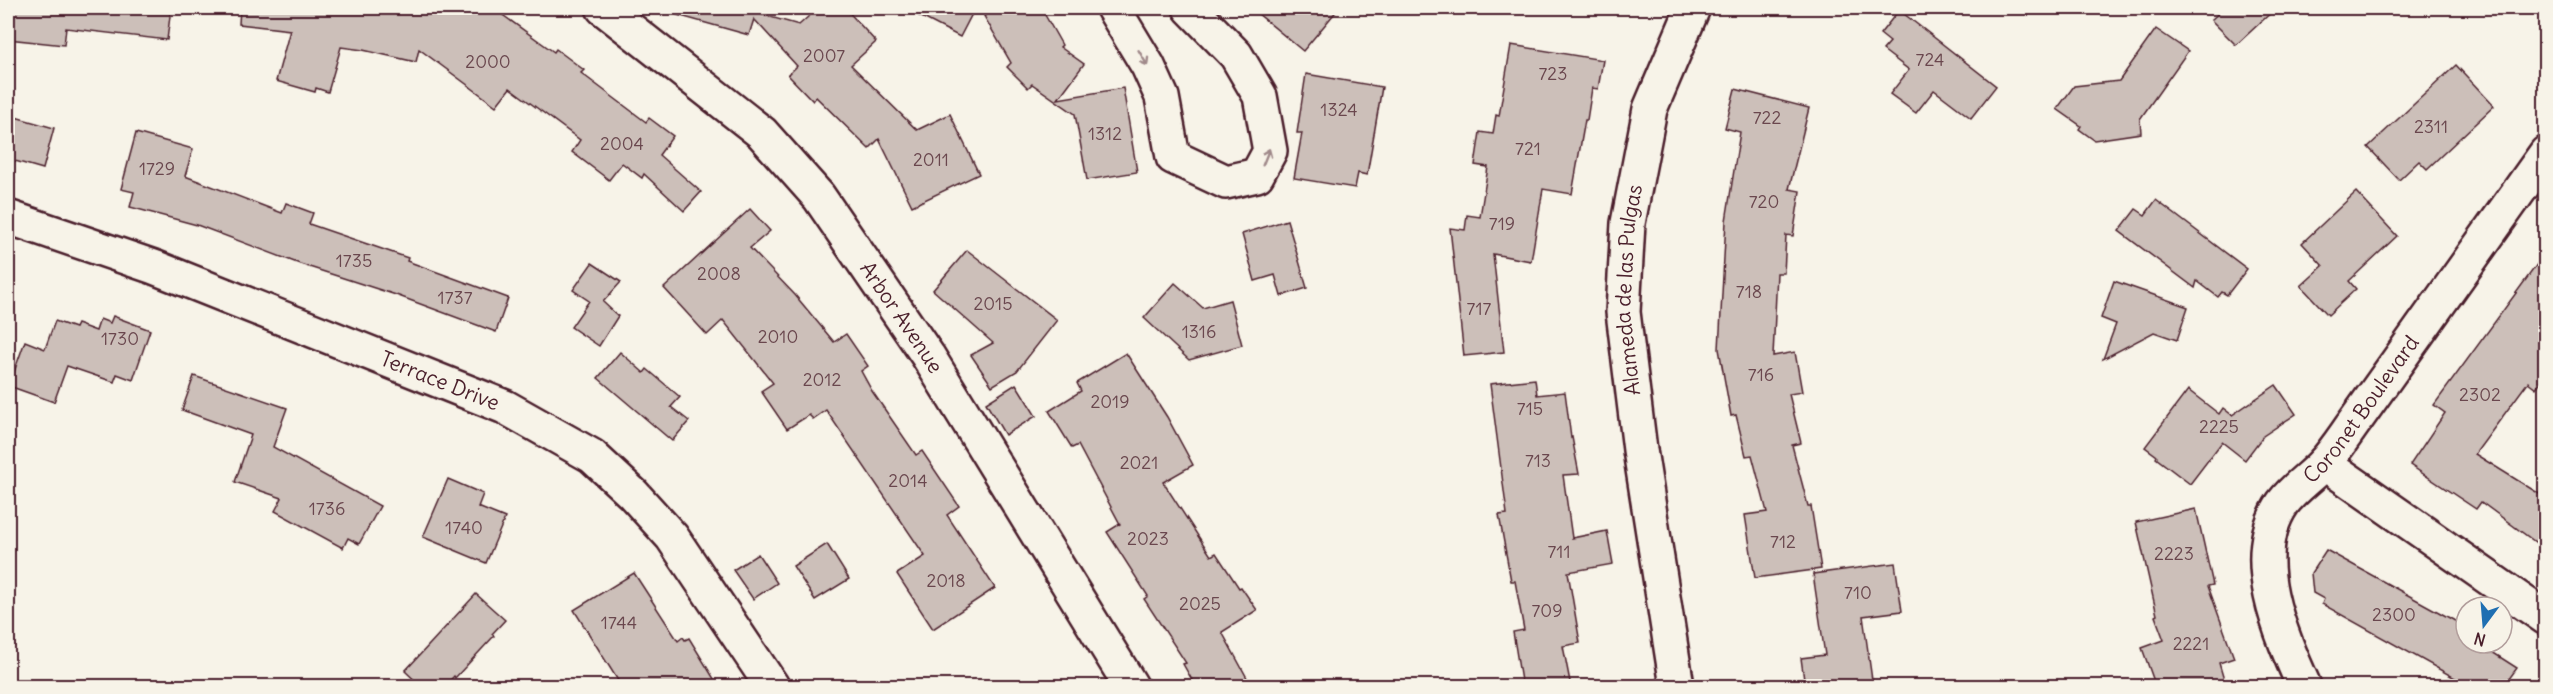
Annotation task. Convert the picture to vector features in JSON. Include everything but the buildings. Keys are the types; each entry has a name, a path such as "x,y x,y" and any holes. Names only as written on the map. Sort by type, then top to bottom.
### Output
{"street":[{"name":"Arbor Avenue","path":"603,8 762,133 819,197 928,356 1131,687"},
{"path":"1113,8 1148,66 1162,97 1173,157 1226,182 1257,175 1270,151 1260,96 1236,55 1190,8"},
{"name":"Alameda de las Pulgas","path":"1677,687 1640,450 1623,312 1628,223 1650,109 1693,8"},
{"name":"Coronet Boulevard","path":"2304,687 2280,633 2265,564 2272,527 2283,503 2324,463 2546,153"},
{"name":"Terrace Drive","path":"8,217 154,267 505,407 592,456 633,494 672,537 772,687"},
{"path":"2324,463 2546,618"}]}
